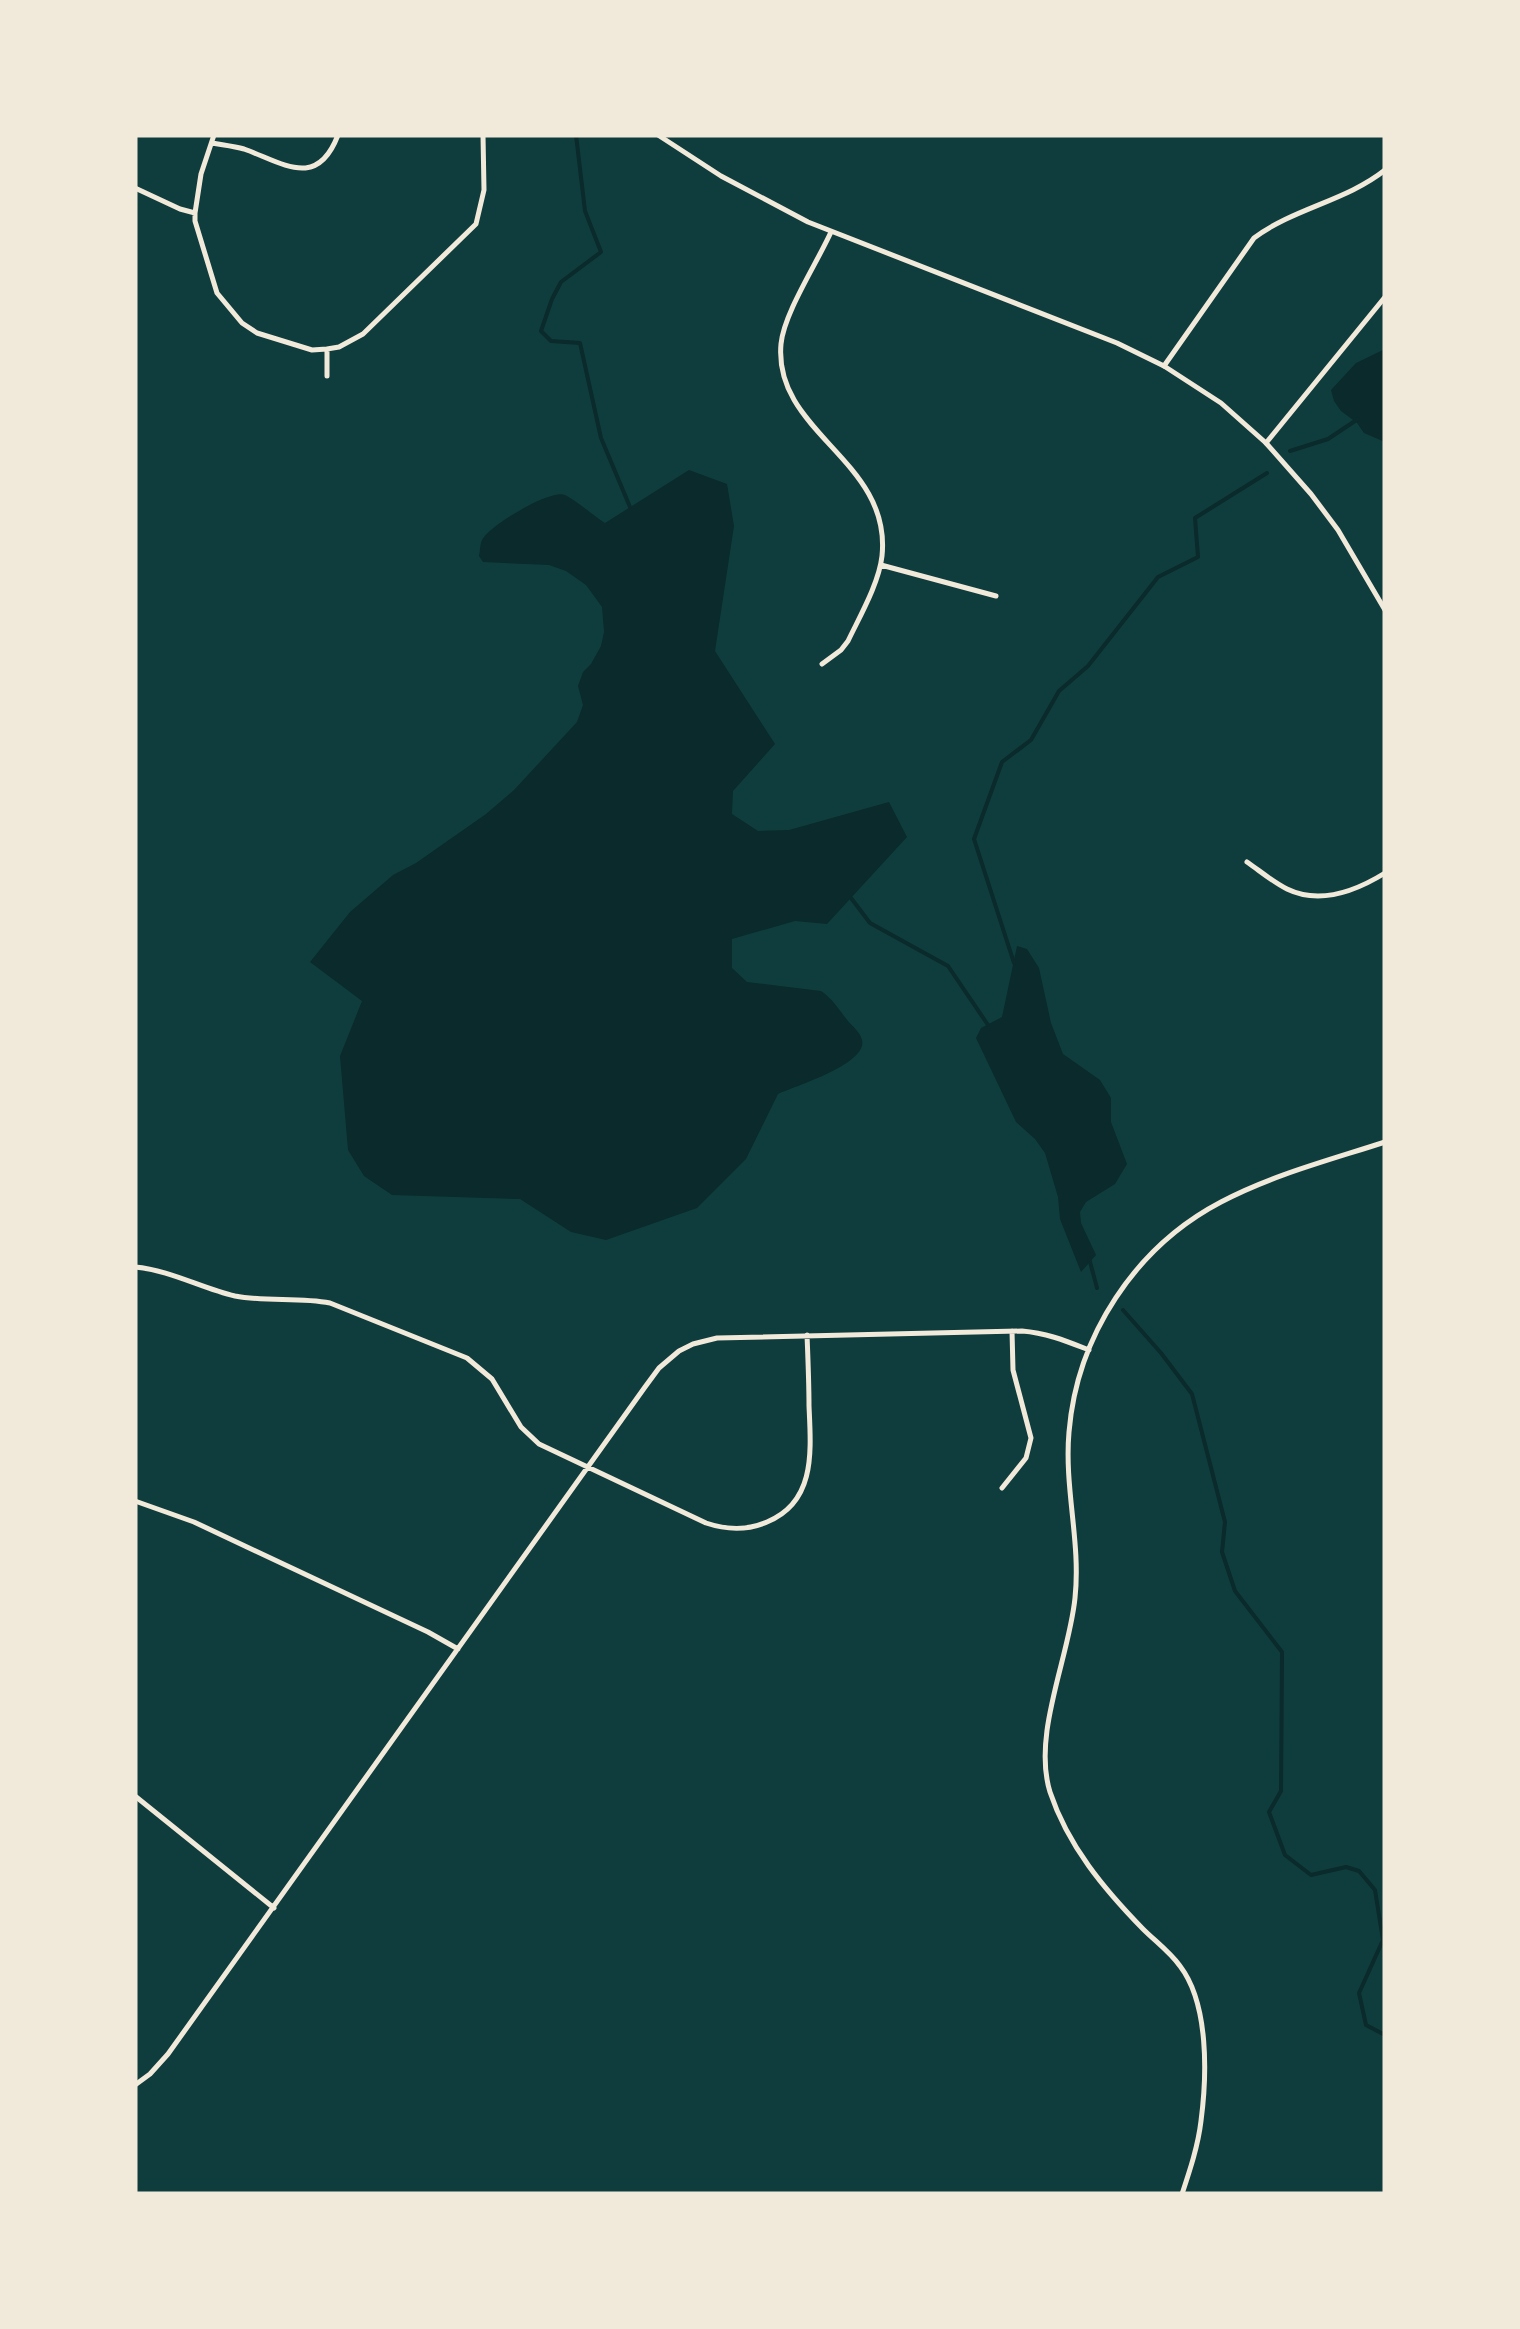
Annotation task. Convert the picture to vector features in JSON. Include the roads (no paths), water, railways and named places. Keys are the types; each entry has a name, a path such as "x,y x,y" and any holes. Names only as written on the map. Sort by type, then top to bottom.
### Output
{"street":[{"path":"338,135 326,158 305,168 283,166 213,139 201,174 195,213 216,292 233,313 256,334 312,350 338,347 363,334 476,224 484,190 483,135"},
{"path":"658,135 768,203 830,232 1117,344 1164,366 1221,403 1266,443 1311,494 1381,595 1385,610"},
{"path":"1164,366 1254,238 1272,224 1366,184 1385,170"},
{"path":"135,188 195,213"},
{"path":"822,664 848,641 881,564 883,534 877,509 860,478 795,403 781,365 785,325 830,232"},
{"path":"1266,443 1385,297"},
{"path":"326,376 327,350"},
{"path":"881,564 996,596"},
{"path":"1247,862 1287,889 1304,894 1338,895 1385,873"},
{"path":"1182,2194 1201,2124 1202,2032 1195,1994 1181,1968 1103,1888 1085,1862 1051,1793 1046,1765 1046,1737 1076,1598 1078,1564 1068,1471 1073,1402 1102,1320 1130,1278 1165,1240 1224,1200 1385,1142"},
{"path":"135,1267 160,1271 230,1295 330,1303 457,1352 492,1379 530,1436 697,1519 724,1528 744,1529 776,1518 792,1506 807,1478 808,1336"},
{"path":"135,2085 168,2054 659,1368 679,1351 717,1338 1012,1332 1041,1332 1089,1350"},
{"path":"1002,1488 1026,1458 1031,1438 1013,1370 1012,1332"},
{"path":"135,1500 194,1522 458,1649"},
{"path":"135,1796 274,1908"}],"water":[{"path":"1385,349 1385,442 1364,433 1341,411 1331,390 1356,363"},
{"path":"689,470 727,484 734,526 715,651 775,744 733,791 732,814 758,831 789,830 889,802 907,837 827,924 795,921 732,939 732,968 747,982 821,991 860,1035 861,1049 843,1066 778,1094 746,1159 697,1208 606,1240 571,1232 520,1199 392,1195 364,1176 348,1150 340,1056 362,1001 310,962 350,912 393,875 486,814 514,790 577,722 583,705 578,686 601,646 604,632 602,607 586,585 549,565 483,562 479,556 482,540 520,510 557,495 569,497 605,523"},
{"path":"1017,946 1027,949 1039,968 1051,1023 1063,1054 1100,1080 1111,1098 1111,1122 1127,1164 1115,1184 1086,1202 1080,1212 1096,1255 1081,1272 1060,1219 1045,1153 1016,1122 976,1038 981,1028 1002,1017"}],"waterway":[{"path":"576,135 585,211 601,252 561,282 541,331 551,341 580,343 601,438 630,507"},
{"path":"1290,451 1328,439 1358,419"},
{"path":"1014,963 974,839 1002,762 1031,740 1059,691 1088,666 1158,577 1198,557 1195,518 1267,473"},
{"path":"851,898 870,923 948,966 988,1025"},
{"path":"1089,1258 1097,1288"},
{"path":"1123,1310 1192,1394 1225,1522 1222,1552 1235,1591 1282,1652 1281,1791 1269,1812 1285,1855 1311,1875 1346,1867 1359,1871 1375,1890 1383,1940 1359,1993 1366,2025 1385,2035"}]}
